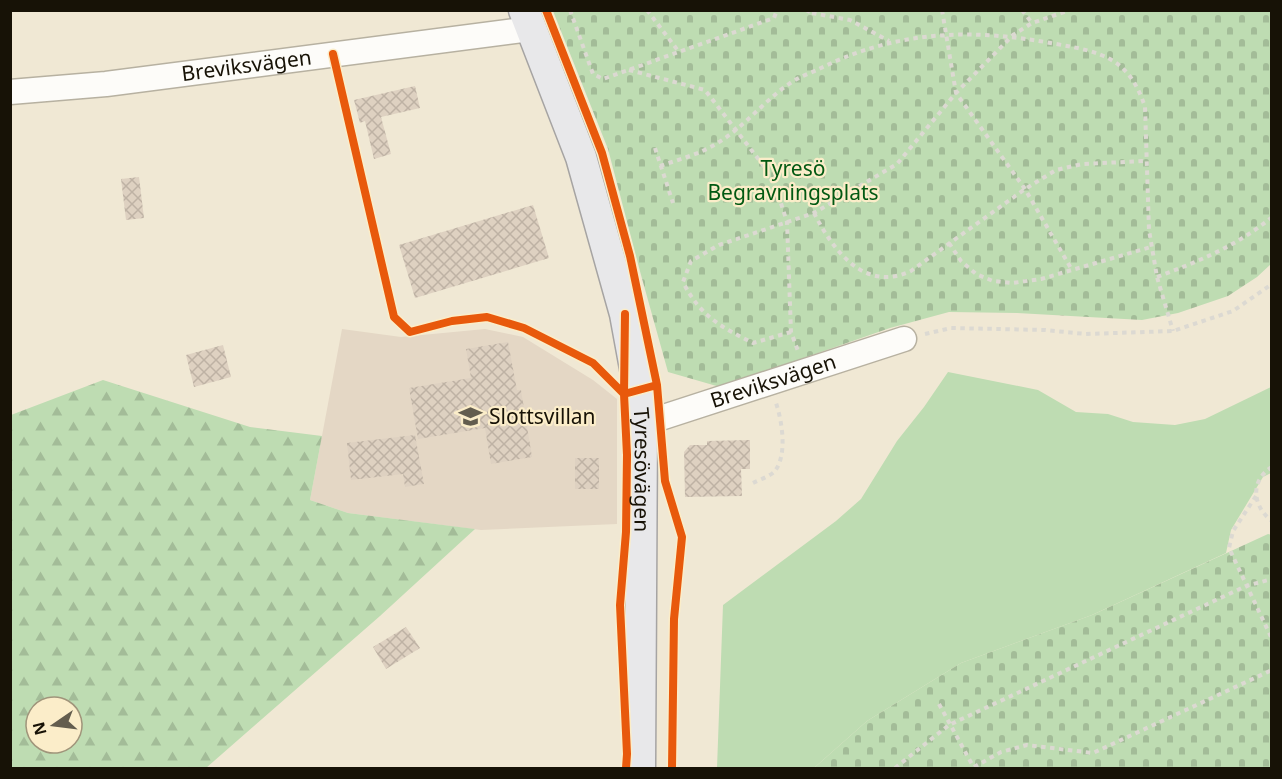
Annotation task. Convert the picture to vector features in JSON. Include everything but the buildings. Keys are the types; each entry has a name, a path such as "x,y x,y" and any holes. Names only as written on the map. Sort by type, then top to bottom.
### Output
{"main road":[{"name":"Tyresövägen","path":"527,20 581,157 625,314 639,390 642,424 640,768"}],"street":[{"name":"Breviksvägen","path":"10,92 106,84 527,20"},
{"name":"Breviksvägen","path":"642,424 904,339"}],"path":[{"path":"570,10 593,74 603,79 774,18 777,10"},
{"path":"647,10 679,52"},
{"path":"806,10 850,20 890,42"},
{"path":"942,10 956,93 1025,189 1072,270"},
{"path":"1022,10 1032,23"},
{"path":"792,332 753,343 716,325 689,296 683,282 691,261 719,245 814,213 897,164 956,93 1013,36 1032,23 1070,10"},
{"path":"660,166 704,150 736,130 789,83 843,57 890,42 945,34 1013,36 1091,50 1111,57 1127,73 1139,90 1145,107 1151,247 1173,331"},
{"path":"629,70 705,90 763,165 776,188 787,222 792,332 805,371"},
{"path":"655,148 673,203"},
{"path":"814,213 826,236 846,260 867,274 896,278 911,271 1025,189 1056,170 1082,164 1146,161"},
{"path":"1157,276 1227,248 1272,218"},
{"path":"949,243 961,261 976,274 993,281 1012,284 1041,279 1151,247"},
{"path":"904,339 951,328 1045,330 1086,334 1173,331 1233,311 1272,284"},
{"path":"753,483 774,472 783,450 780,416 771,383"},
{"path":"1272,467 1261,477 1256,496 1258,507 1272,521"},
{"path":"1256,496 1233,531 1229,548 1272,639"},
{"path":"896,768 952,724 1246,586 1272,579"},
{"path":"939,704 952,724 974,768 1001,752 1027,745 1093,753 1272,670"},
{"path":"901,764 904,768"}],"shaded area":[{"name":"Slottsvillan","path":"342,329 401,337 485,329 523,337 593,380 617,399 617,524 481,530 348,513 310,500"}],"green space":[{"name":"Tyresö Begravningsplats","path":"553,11 1271,11 1271,264 1257,277 1228,296 1178,313 1142,320 1017,313 949,312 890,328 720,387 668,372 608,149"},
{"path":"948,372 1038,390 1076,412 1108,414 1133,422 1175,425 1205,419 1271,387 1271,473 1263,477 1231,530 1226,553 1092,615 961,663 867,721 814,768 717,768 723,605 836,521 861,499 897,441"},
{"path":"103,380 250,427 322,436 310,500 348,513 475,529 380,616 206,768 11,768 11,415"},
{"path":"1268,534 1272,535 1271,768 814,768 867,721 961,663 1092,615"}],"cycle path":[{"path":"546,10 602,153 630,256 657,385"},
{"path":"333,54 394,317 410,332 452,321 487,317 524,328 593,363 624,394 657,385 665,481 682,537 674,619 672,768"},
{"path":"625,314 626,532 620,605 626,768"}],"place":[{"name":"Slottsvillan","path":"471,417"}]}
